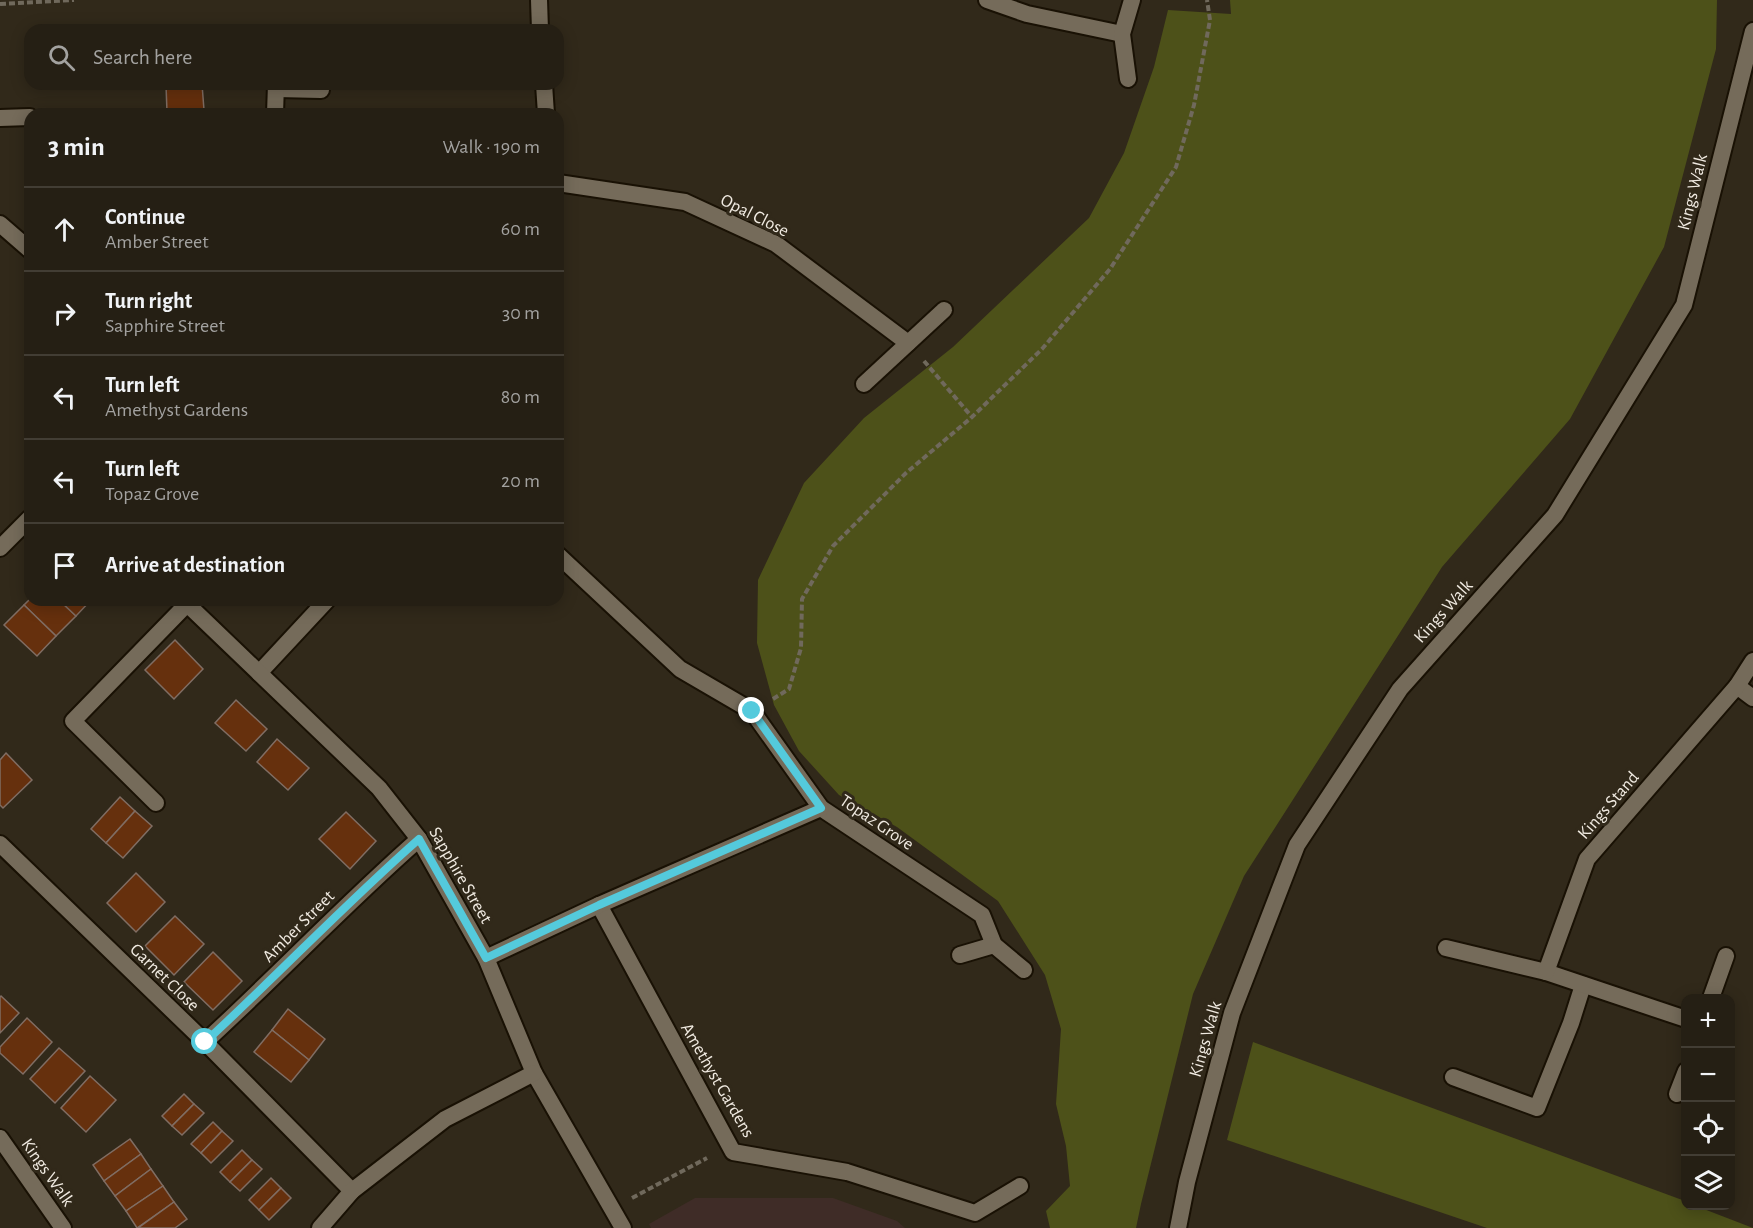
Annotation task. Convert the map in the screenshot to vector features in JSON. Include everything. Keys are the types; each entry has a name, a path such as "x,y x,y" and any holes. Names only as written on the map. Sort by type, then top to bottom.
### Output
{"street":[{"path":"540,0 540,24"},
{"path":"987,0 1027,14 1122,34"},
{"path":"1128,79 1122,34 1132,0"},
{"name":"Kings Walk","path":"1178,1228 1187,1182 1232,1013 1297,845 1400,689 1555,515 1684,305 1753,31"},
{"path":"275,108 277,90"},
{"path":"544,90 546,108"},
{"path":"0,118 24,117"},
{"name":"Opal Close","path":"564,184 685,202 776,244 908,343"},
{"path":"0,224 24,245"},
{"path":"864,384 944,310"},
{"path":"0,548 24,524"},
{"name":"Topaz Grove","path":"564,561 680,669 752,711 821,808 982,915 994,945 1024,970"},
{"path":"156,803 73,721 181,606"},
{"name":"Sapphire Street","path":"189,606 379,788 419,839 486,958 534,1073 622,1228"},
{"path":"259,673 321,606"},
{"name":"Kings Stand","path":"1546,972 1587,859 1737,686 1753,661"},
{"path":"1737,686 1753,698"},
{"path":"486,958 599,905 821,808"},
{"name":"Amber Street","path":"205,1042 255,997 372,881 419,839"},
{"name":"Garnet Close","path":"0,844 205,1042 352,1191"},
{"name":"Amethyst Gardens","path":"599,905 733,1152 847,1172 974,1221 1020,1185"},
{"path":"960,955 994,945"},
{"path":"1446,948 1546,972 1681,1017"},
{"path":"1713,994 1726,956"},
{"path":"1453,1077 1538,1108 1583,985"},
{"path":"320,1228 352,1191 445,1119 534,1073"},
{"path":"1677,1094 1681,1084"},
{"name":"Kings Walk","path":"0,1138 63,1228"}],"path":[{"path":"0,4 74,0"},
{"path":"752,711 789,689 801,648 802,599 833,546 906,472 972,417 1042,349 1110,269 1176,167 1194,105 1208,31 1210,20 1207,0"},
{"path":"908,343 972,417"},
{"path":"612,1208 729,1146"}],"shaded area":[{"path":"695,1198 833,1198 897,1221 905,1228 651,1228 649,1224"}],"green space":[{"path":"1230,0 1717,0 1716,49 1664,247 1570,419 1442,567 1244,876 1193,994 1136,1228 1050,1228 1046,1211 1070,1186 1066,1146 1056,1104 1061,1029 1045,975 998,901 897,827 839,795 799,751 774,705 757,643 758,580 804,483 864,418 953,347 1089,218 1124,153 1154,67 1168,10 1231,14"},
{"path":"1253,1042 1681,1200 1681,1210 1706,1210 1753,1228 1487,1228 1227,1140"}],"building":[{"path":"166,90 202,90 204,108 167,108"},
{"path":"24,605 56,636 37,656 4,625"},
{"path":"25,606 65,606 76,616 56,636"},
{"path":"65,606 85,606 76,616"},
{"path":"175,640 203,669 174,699 145,670"},
{"path":"236,700 267,729 246,751 215,723"},
{"path":"277,739 309,768 288,790 257,762"},
{"path":"6,753 32,780 3,808 0,805 0,760"},
{"path":"120,797 135,811 106,843 91,829"},
{"path":"135,811 152,826 123,858 106,843"},
{"path":"346,812 376,841 350,869 319,839"},
{"path":"136,873 165,902 136,932 107,903"},
{"path":"175,916 204,944 174,975 145,946"},
{"path":"213,952 242,981 213,1010 184,982"},
{"path":"0,997 19,1013 0,1033"},
{"path":"288,1009 325,1039 309,1060 272,1030"},
{"path":"27,1018 52,1042 23,1074 0,1053 0,1047"},
{"path":"272,1030 309,1060 291,1082 254,1052"},
{"path":"59,1048 85,1071 55,1103 30,1079"},
{"path":"90,1076 116,1100 86,1132 61,1108"},
{"path":"184,1094 194,1104 172,1126 162,1116"},
{"path":"194,1104 204,1113 182,1135 172,1126"},
{"path":"213,1122 222,1131 201,1153 191,1144"},
{"path":"222,1131 233,1141 211,1163 201,1153"},
{"path":"130,1139 141,1154 104,1181 93,1165"},
{"path":"242,1150 252,1160 230,1182 220,1172"},
{"path":"141,1154 151,1169 115,1196 104,1181"},
{"path":"252,1160 262,1169 240,1191 230,1182"},
{"path":"151,1169 163,1186 126,1211 115,1196"},
{"path":"271,1178 281,1188 259,1210 249,1200"},
{"path":"163,1186 174,1202 137,1228 126,1211"},
{"path":"281,1188 291,1198 269,1220 259,1210"},
{"path":"174,1202 187,1219 175,1228 138,1228"}],"route":[{"path":"205,1042 255,997 372,881 419,839 486,958 599,905 821,808 752,711"}]}
